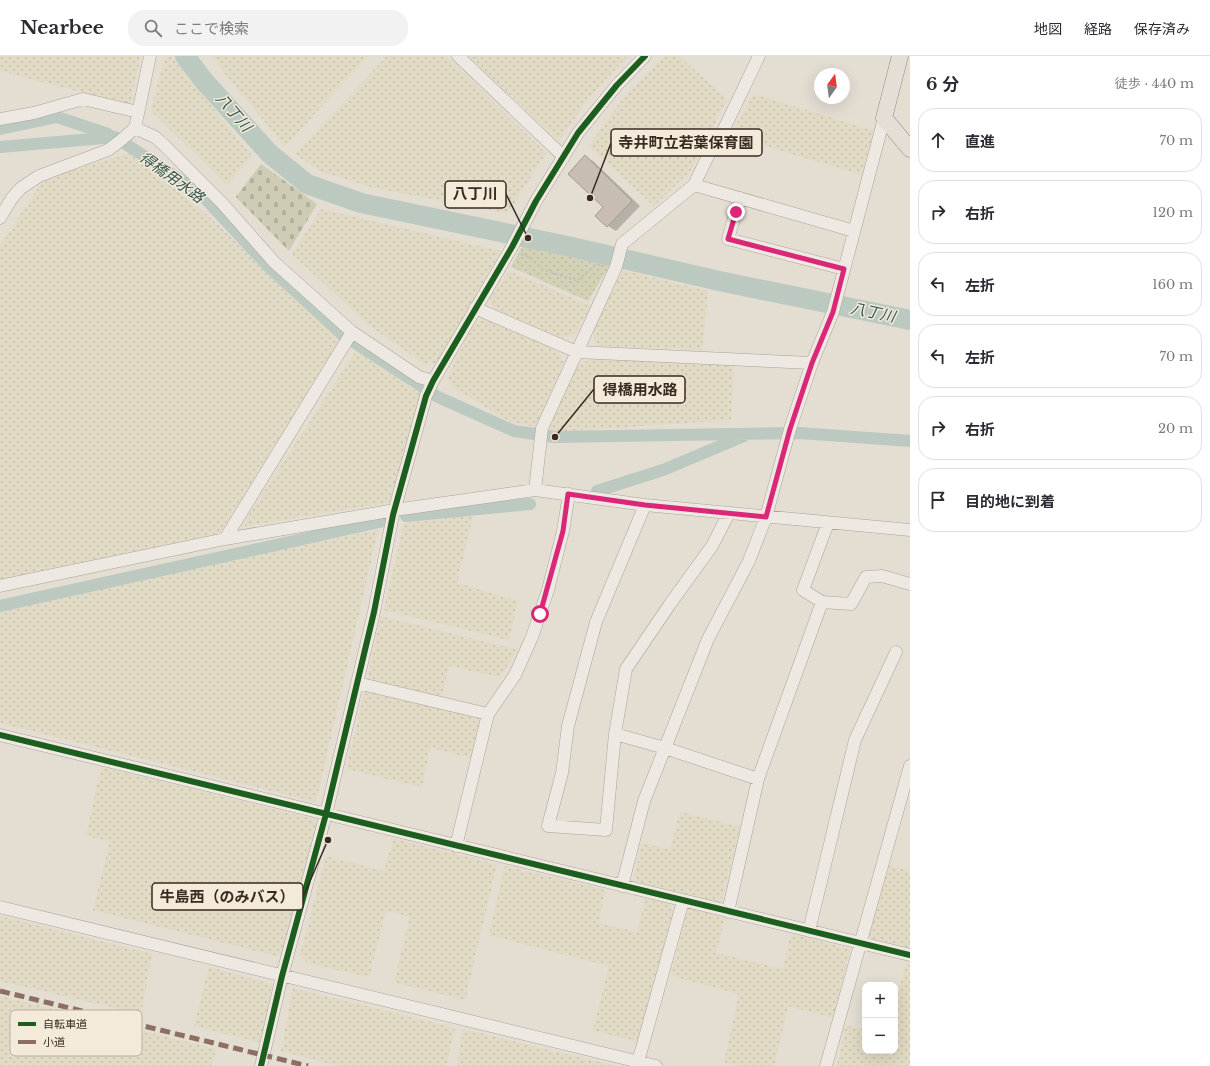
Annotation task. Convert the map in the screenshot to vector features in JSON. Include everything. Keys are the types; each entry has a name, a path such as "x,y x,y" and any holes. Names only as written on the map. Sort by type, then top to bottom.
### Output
{"main road":[{"path":"900,56 884,118 910,149"}],"street":[{"path":"0,218 12,198 21,188 39,176 108,150 134,128 150,56"},
{"path":"458,56 564,157"},
{"path":"261,1066 282,976 326,814 374,612 393,518 430,388 525,224 536,201 578,134 617,85 645,56"},
{"path":"535,490 542,428 615,268 622,244 694,184 724,129 758,56"},
{"path":"0,119 83,99 138,112"},
{"path":"622,886 644,801 708,639 749,560 766,517 790,429 812,363 833,312 884,118"},
{"path":"134,128 155,137 164,144 222,203 274,262 352,332 419,377 430,388"},
{"path":"694,184 854,231"},
{"path":"740,198 728,239 844,269"},
{"path":"475,308 577,352 812,363"},
{"path":"225,539 352,332"},
{"path":"0,586 225,539 393,518 535,490 645,505 910,530"},
{"path":"456,846 488,714 514,675 532,637 548,590 563,531 568,494"},
{"path":"645,505 596,622 568,726 562,773 548,826 606,830 615,734 626,669 712,546 729,513"},
{"path":"828,523 804,590 822,602 851,604 866,578 882,576 910,584"},
{"path":"728,912 758,779 822,602"},
{"path":"809,931 855,740 896,652"},
{"path":"356,683 488,714"},
{"path":"615,734 665,748 758,779"},
{"path":"0,735 910,955"},
{"path":"826,1066 910,769"},
{"path":"638,1062 683,901"},
{"path":"0,907 656,1066"}],"path":[{"path":"511,248 531,258 542,269 577,282 596,264 615,268"}],"shaded area":[{"path":"0,56 141,56 130,105 0,71"},
{"path":"165,56 171,56 252,156 227,185 151,111"},
{"path":"213,56 368,56 285,146 225,74"},
{"path":"387,56 446,56 546,153 508,213 374,188 322,172 295,154"},
{"path":"469,56 628,56 590,96 559,141"},
{"path":"664,56 679,56 727,99 691,170 654,206 589,146 619,104"},
{"path":"754,94 874,131 861,175 730,135"},
{"path":"129,153 205,213 340,339 220,533 0,580 0,246 44,179"},
{"path":"321,209 501,251 438,362 426,365 369,325 292,254"},
{"path":"524,243 611,263 588,301 511,267"},
{"path":"623,270 708,291 702,350 599,346 592,333"},
{"path":"509,271 591,306 576,333 563,338 493,309 490,298"},
{"path":"486,318 557,351 564,362 535,427 511,422 452,387 448,378 473,324"},
{"path":"356,351 420,394 391,502 241,527"},
{"path":"595,357 734,365 731,420 552,432 548,425 576,367"},
{"path":"473,515 457,583 518,601 509,640 384,610 404,523"},
{"path":"378,530 316,802 0,723 0,606"},
{"path":"381,616 518,650 499,677 449,666 441,698 367,680"},
{"path":"365,690 481,717 472,758 430,748 422,787 346,769"},
{"path":"101,767 318,820 287,952 277,956 93,910 110,842 86,836"},
{"path":"680,812 740,827 721,903 633,881 642,843 670,850"},
{"path":"394,839 497,864 465,1000 394,982 410,917 386,911 369,977 307,963 300,955 326,856 384,871"},
{"path":"886,865 910,871 910,948 868,938"},
{"path":"505,866 606,890 598,923 637,932 646,897 670,904 673,910 639,1042 593,1030 609,966 489,935"},
{"path":"688,908 725,918 716,953 783,969 791,934 850,949 833,1018 788,1006 774,1066 738,1066 724,1062 739,994 671,976"},
{"path":"0,916 152,954 142,1010 124,1010 0,981"},
{"path":"906,964 910,965 910,1066 837,1066 846,1025 862,1029 862,1054 898,1054 898,993"},
{"path":"209,967 272,984 262,1043 194,1026"},
{"path":"293,988 455,1028 446,1066 338,1066 281,1051"},
{"path":"0,996 57,1010 10,1010 10,1056 142,1056 142,1031 216,1049 212,1066 0,1066"},
{"path":"463,1029 616,1066 457,1066"}],"green space":[{"path":"261,164 317,204 289,251 236,197"}],"building":[{"path":"585,155 632,201 607,227 595,216 603,207 568,174"}],"waterway":[{"name":"八丁川","path":"185,56 204,81 270,154 307,184 361,203 572,247 719,281 910,320"},
{"path":"0,129 57,117 108,134"},
{"name":"得橋用水路","path":"0,147 115,137 199,192 268,266 343,335"},
{"name":"得橋用水路","path":"352,341 438,397 514,431 555,437 800,433 910,441"},
{"path":"597,491 663,470 744,436"},
{"path":"406,516 530,504"},
{"path":"0,606 384,521"}],"marked path":[{"path":"0,991 78,1010"},
{"path":"142,1026 308,1066"}],"cycle path":[{"path":"261,1066 282,976 326,814 374,612 393,515 426,396 433,381 512,247 536,201 578,133 617,85 645,56"},
{"path":"0,735 910,955"}],"place":[{"name":"寺井町立若葉保育園","path":"590,198"},
{"name":"八丁川","path":"528,238"},
{"name":"得橋用水路","path":"555,437"},
{"name":"牛島西（のみバス）","path":"328,840"}],"route":[{"path":"540,614 548,590 563,531 568,494 645,505 766,517 790,429 812,363 833,312 844,269 728,239 736,212"}]}
